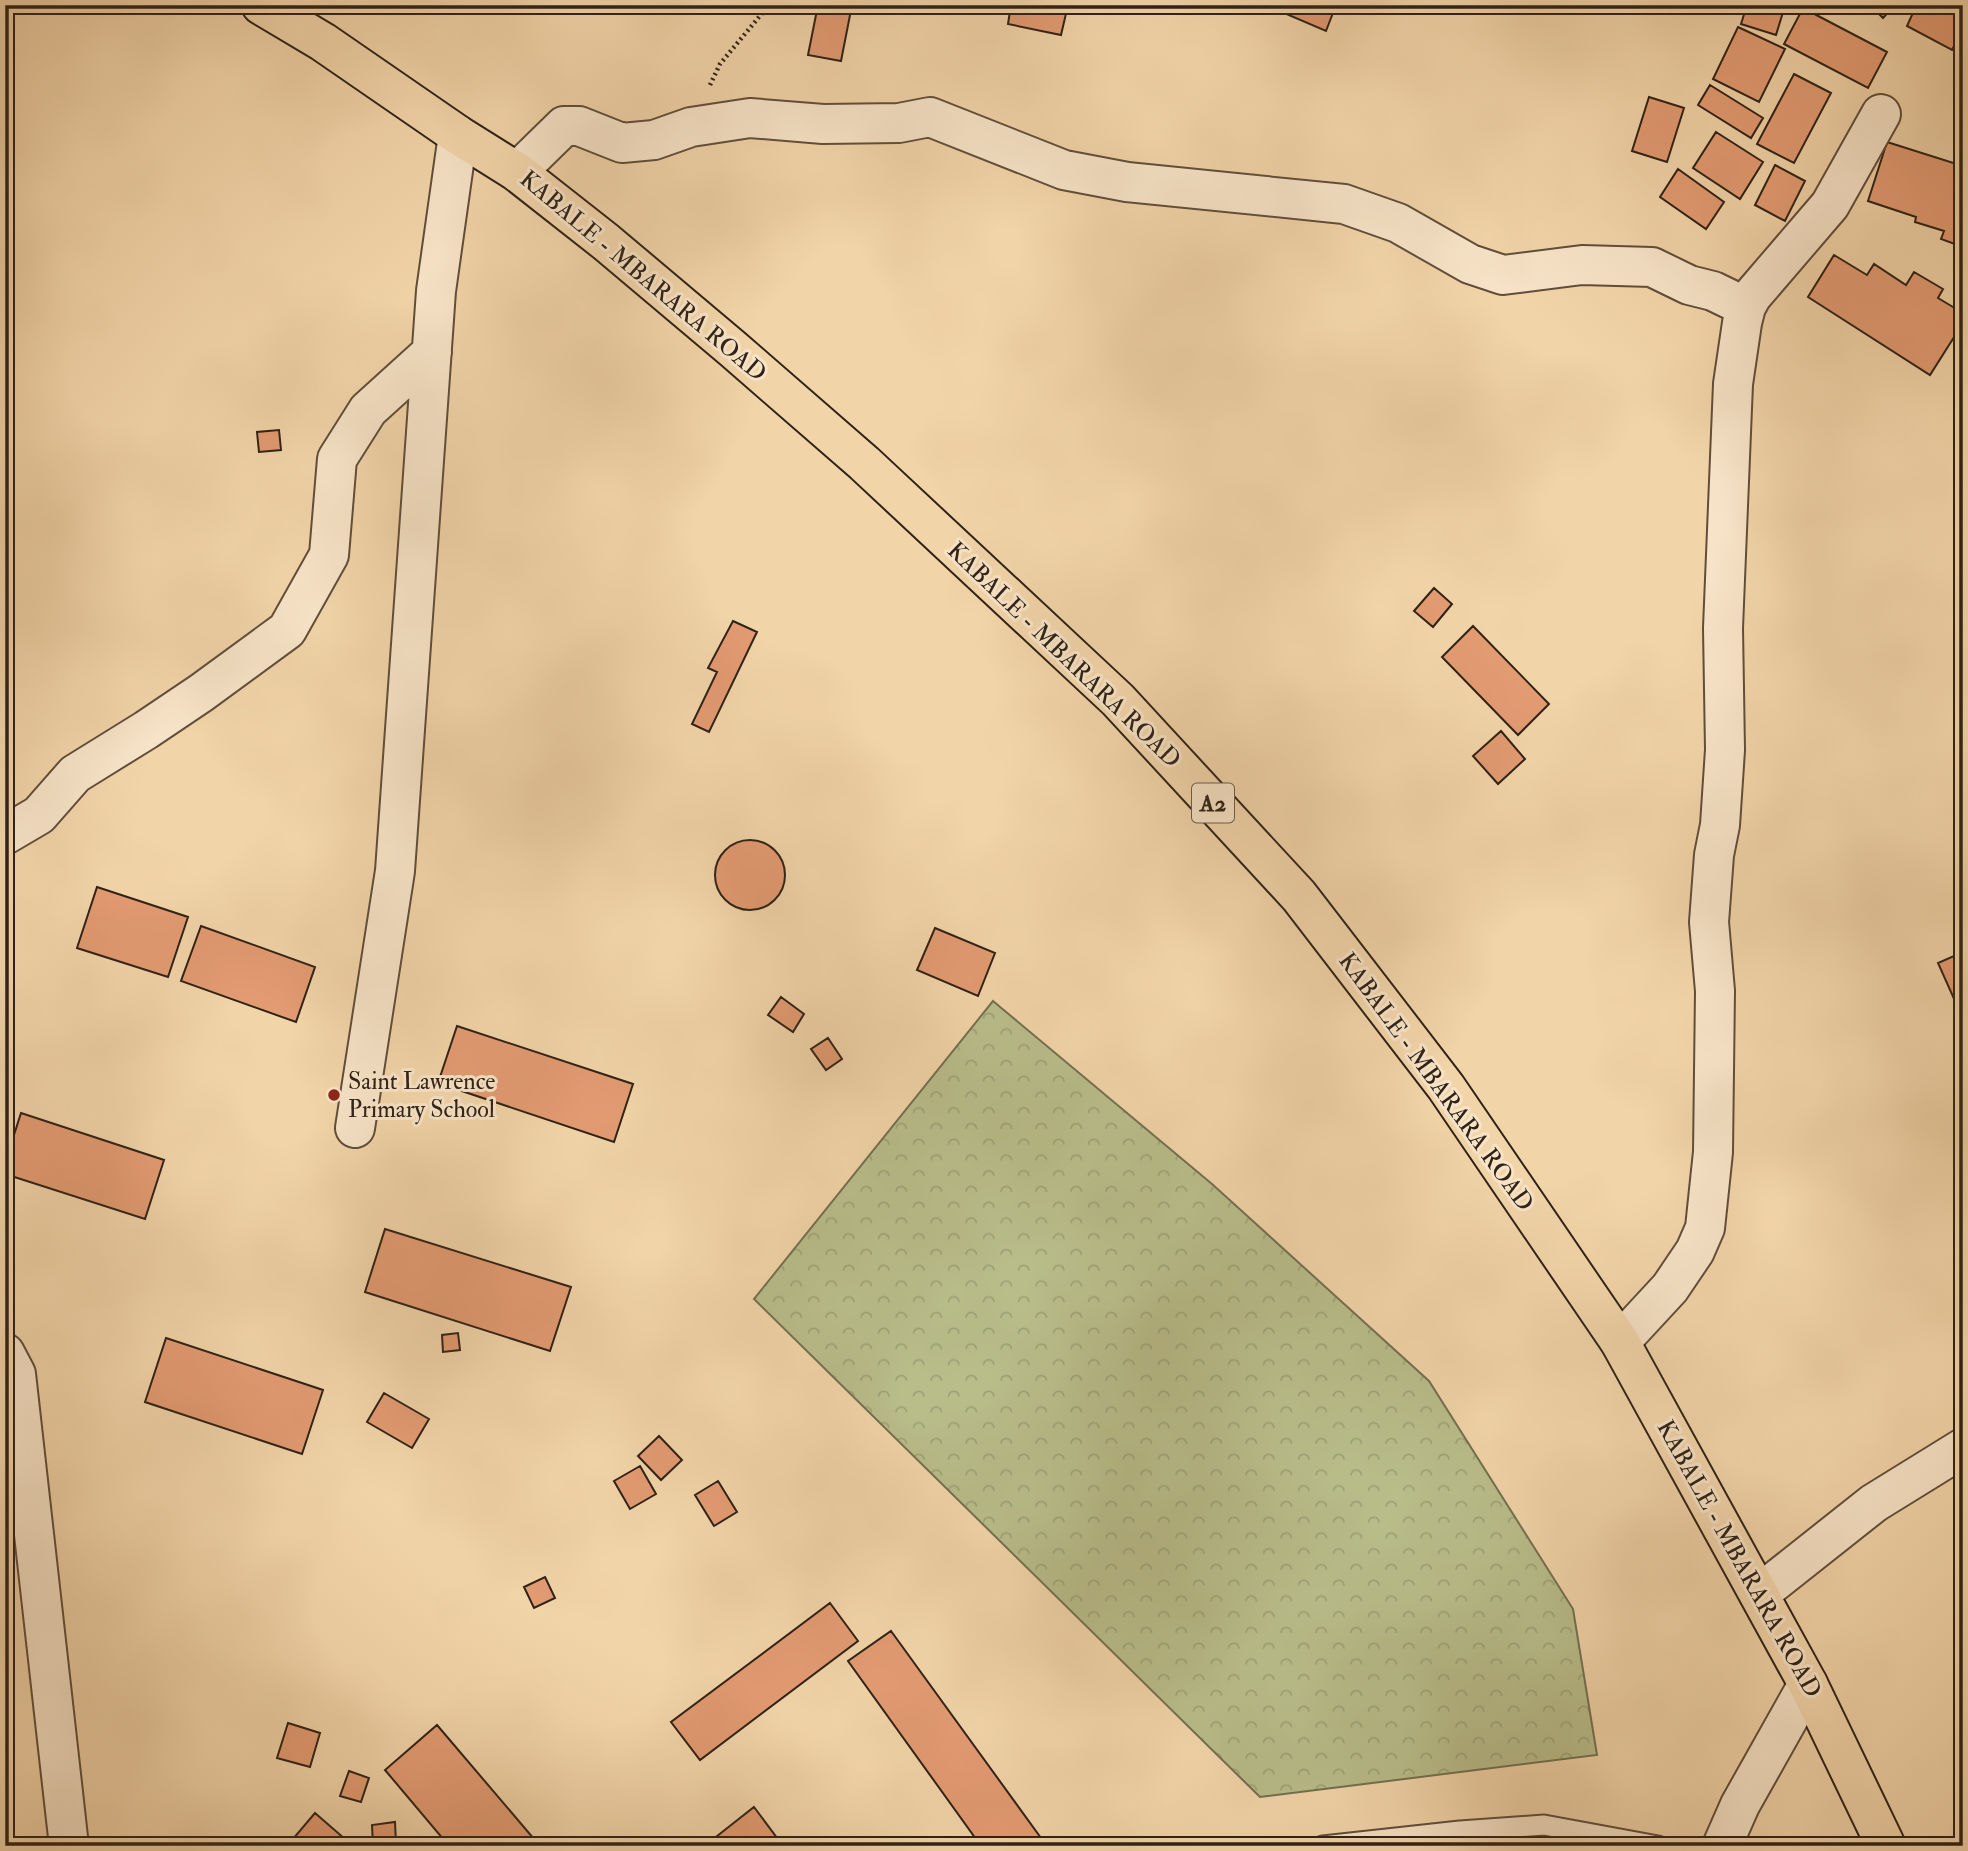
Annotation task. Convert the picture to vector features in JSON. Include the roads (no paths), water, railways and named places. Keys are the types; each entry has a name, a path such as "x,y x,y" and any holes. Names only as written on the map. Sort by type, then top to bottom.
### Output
{"main road":[{"name":"KABALE - MBARARA ROAD","path":"261,5 323,42 458,135 517,172 616,251 864,463 1118,700 1298,896 1446,1087 1620,1342 1808,1684 1886,1846"}],"street":[{"path":"1620,1342 1670,1288 1695,1251 1705,1228 1713,1152 1715,991 1709,922 1725,750 1723,628 1733,384 1746,307 1752,296 1830,205 1881,114"},
{"path":"517,172 564,126 579,126 622,143 654,140 691,127 750,118 823,124 899,123 930,117 1064,170 1127,182 1344,204 1398,223 1470,264 1503,275 1582,265 1652,267 1746,307"},
{"path":"355,1128 396,871 436,291 458,135"},
{"path":"5,835 39,815 75,774 180,708 287,630 329,555 337,459 368,410 432,352"},
{"path":"5,1353 16,1374 69,1846"},
{"path":"1759,1594 1874,1503 1963,1448"},
{"path":"1722,1846 1740,1805 1808,1684"}],"lane":[{"path":"1324,1846 1544,1825 1658,1846"}],"place":[{"name":"Saint Lawrence Primary School","path":"334,1095"}]}
